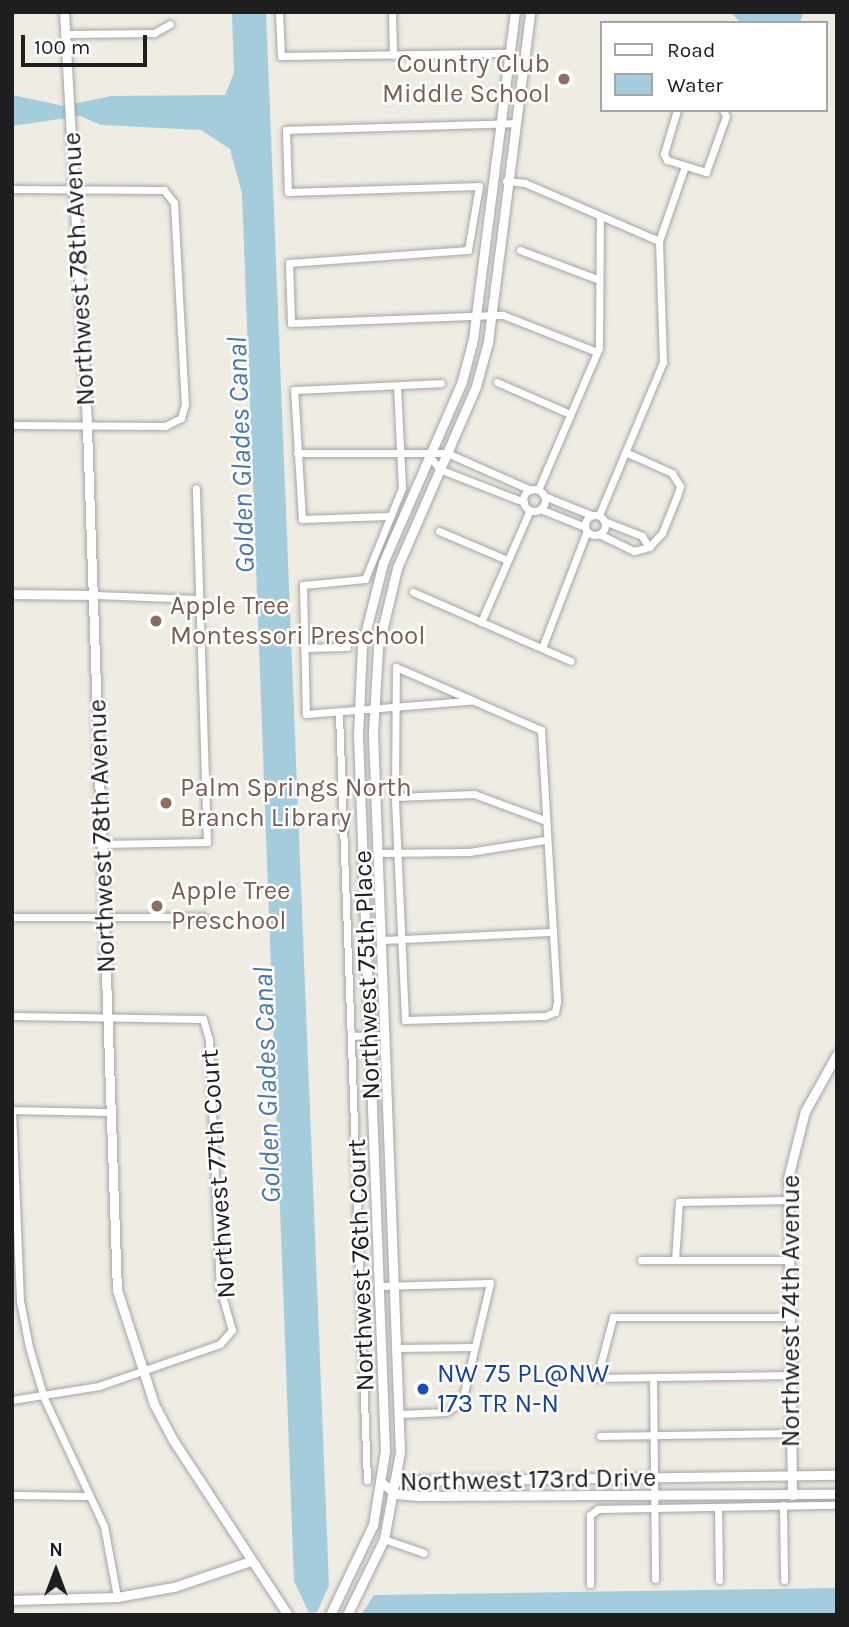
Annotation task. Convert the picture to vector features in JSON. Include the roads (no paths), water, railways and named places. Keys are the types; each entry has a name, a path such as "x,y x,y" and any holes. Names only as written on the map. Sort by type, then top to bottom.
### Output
{"street":[{"name":"Northwest 78th Avenue","path":"64,12 68,34 87,428 117,1290 143,1372 179,1451 288,1615"},
{"path":"279,12 281,56 508,53"},
{"path":"392,12 393,55"},
{"name":"Northwest 75th Place","path":"330,1615 363,1552 382,1483 385,1451 358,712 373,591 462,381 477,316 515,12"},
{"name":"Northwest 75th Place","path":"347,1615 384,1539 396,1494 400,1414 373,711 388,595 476,386 494,316 506,181 530,12"},
{"path":"68,34 154,33 170,24"},
{"path":"676,112 664,154 685,166 710,169 725,113"},
{"path":"516,122 501,120 286,130 288,192 479,186 468,250 289,263 291,323 494,316 597,352"},
{"path":"542,649 586,529 598,517 663,362 659,241 685,166"},
{"path":"506,181 525,183 659,241"},
{"path":"12,189 164,190 174,203 181,418 165,426 87,428 12,425"},
{"path":"540,509 538,492 597,352 600,216"},
{"path":"520,250 597,279"},
{"path":"497,382 570,414"},
{"path":"388,516 302,519 294,390 441,383"},
{"path":"397,386 401,488 365,579 303,585 306,714 394,710 468,701"},
{"path":"530,510 540,509 634,551 649,547 662,533 678,479 625,452"},
{"path":"297,453 447,453 642,536 649,547"},
{"path":"429,455 439,469 524,502 530,510"},
{"path":"103,844 207,842 196,488"},
{"path":"524,502 538,492"},
{"path":"481,622 530,510"},
{"path":"598,517 599,534"},
{"path":"439,531 507,560"},
{"path":"413,592 571,661"},
{"path":"12,594 199,599"},
{"path":"304,648 347,647"},
{"path":"396,667 468,701 541,730 555,1012 405,1020 395,796 396,667"},
{"name":"Northwest 76th Court","path":"339,714 369,1452 366,1480"},
{"path":"395,796 474,794 544,820"},
{"path":"377,853 469,852 545,840"},
{"path":"365,915 381,940 552,932"},
{"path":"12,917 204,917"},
{"path":"12,1016 108,1018"},
{"name":"Northwest 77th Court","path":"108,1018 203,1019 209,1040 220,1288 232,1329 220,1344 143,1372"},
{"path":"351,1036 385,1035"},
{"name":"Northwest 74th Avenue","path":"792,1495 788,1200 796,1138 837,1054"},
{"path":"110,1112 12,1110 16,1301 44,1398 104,1526 117,1597"},
{"path":"675,1260 678,1202 788,1200"},
{"path":"641,1260 789,1260"},
{"path":"380,1286 489,1283 456,1408 400,1414"},
{"path":"790,1317 613,1317 597,1378 790,1375"},
{"path":"397,1348 474,1347"},
{"path":"12,1400 44,1398 143,1372"},
{"path":"653,1377 655,1579"},
{"path":"600,1436 791,1433"},
{"path":"369,1452 385,1451"},
{"name":"Northwest 173rd Drive","path":"382,1483 398,1480 837,1475"},
{"name":"Northwest 173rd Drive","path":"382,1483 396,1494 655,1497 837,1494"},
{"path":"12,1495 88,1496"},
{"path":"783,1505 784,1580"},
{"path":"590,1584 590,1515 598,1509 837,1505"},
{"path":"718,1507 719,1580"},
{"path":"384,1539 424,1553"},
{"path":"12,1600 117,1597 174,1587 251,1560"}],"water":[{"path":"232,12 266,12 329,1586 317,1612 309,1613 294,1581 242,193 230,149 201,130 101,125 80,116 12,126 12,95 64,106 111,96 225,95 234,73"},
{"path":"730,12 803,12 801,21 739,21"},
{"path":"837,1588 837,1615 361,1615 374,1595"}],"place":[{"name":"Country Club Middle School","path":"564,79"},
{"name":"Apple Tree Montessori Preschool","path":"156,621"},
{"name":"Palm Springs North Branch Library","path":"166,803"},
{"name":"Apple Tree Preschool","path":"157,906"},
{"name":"NW 75 PL@NW 173 TR N-N","path":"423,1389"}],"water label":[{"name":"Golden Glades Canal","path":"241,455"},
{"name":"Golden Glades Canal","path":"267,1085"}]}
